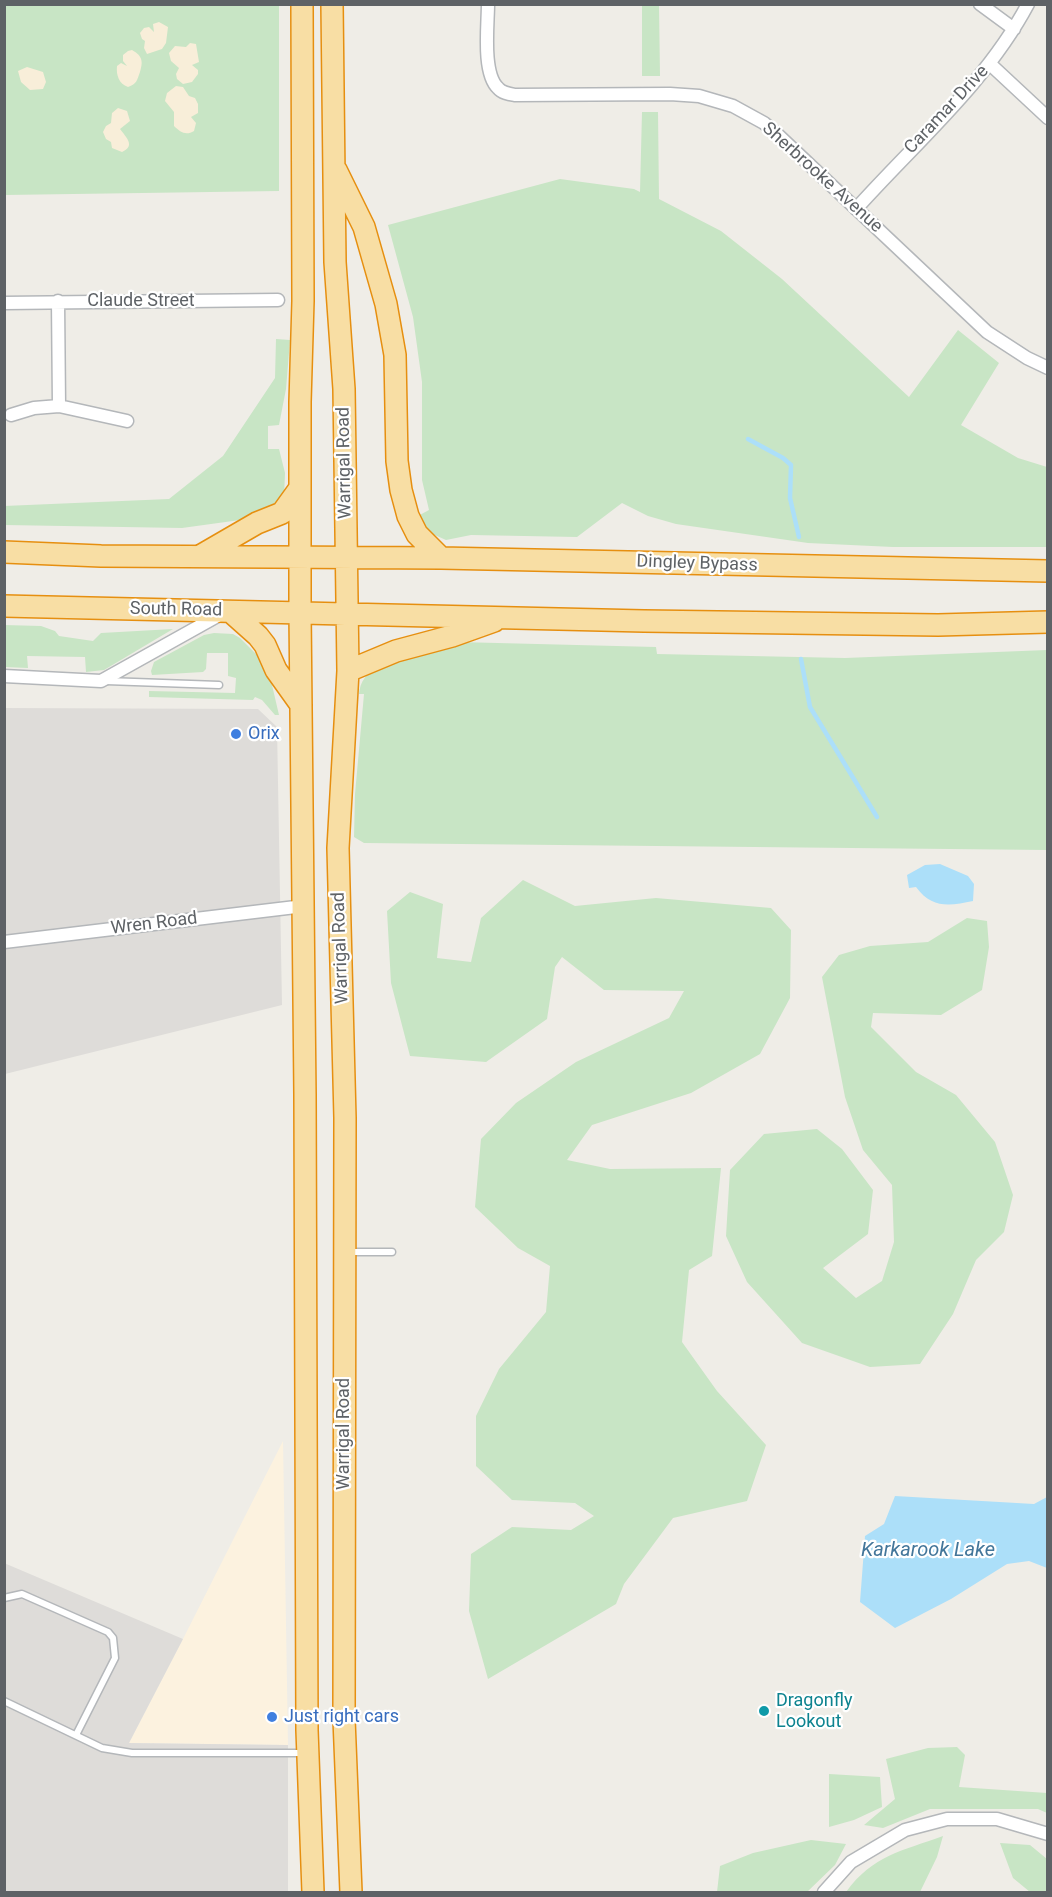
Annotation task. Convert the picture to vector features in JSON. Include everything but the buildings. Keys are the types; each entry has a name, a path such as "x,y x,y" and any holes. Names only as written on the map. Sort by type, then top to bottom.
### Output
{"highway":[{"name":"Warrigal Road","path":"302,4 303,301 300,612 304,906 308,1753 313,1893"},
{"name":"Warrigal Road","path":"332,4 335,262 344,389 347,557 348,670 338,848 344,1073 344,1719 351,1893"},
{"path":"333,164 364,227 386,304 395,355 397,461 408,516 417,534 441,558"},
{"path":"200,557 257,523 282,513 300,488"},
{"path":"4,552 101,556 347,557"},
{"name":"Dingley Bypass","path":"347,557 1047,571"},
{"name":"South Road","path":"4,606 347,613"},
{"path":"228,612 258,636 276,670 301,705"},
{"path":"347,613 644,621 879,624 1047,622"},
{"path":"348,670 396,651 452,636 506,616"}],"street":[{"name":"Sherbrooke Avenue","path":"488,4 489,73 494,84 502,92 515,94 670,94 714,100 733,106 764,123 987,332 1047,368"},
{"path":"980,4 1014,29"},
{"name":"Caramar Drive","path":"856,208 990,64 1028,4"},
{"path":"990,64 1047,118"},
{"name":"Claude Street","path":"4,303 278,300"},
{"path":"58,302 59,406"},
{"path":"11,415 34,408 59,406 127,421"},
{"path":"4,676 101,681 228,612"},
{"name":"Wren Road","path":"4,942 304,906"},
{"path":"824,1893 851,1862 905,1830 947,1819 997,1820 1047,1834"}],"lane":[{"path":"101,681 219,685"},
{"path":"345,1252 392,1252"},
{"path":"4,1598 22,1594 108,1632 113,1638 115,1658 76,1736"},
{"path":"4,1701 102,1748 132,1753 308,1753"}],"shaded area":[{"path":"4,708 258,709 277,727 282,1005 5,1074"},
{"path":"283,1441 288,1745 129,1743 183,1639"},
{"path":"4,1563 183,1639 129,1743 288,1745 288,1892 5,1892"}],"green space":[{"path":"4,5 279,5 279,191 5,195"},
{"path":"642,5 659,5 660,76 642,76"},
{"path":"642,112 658,112 659,199 721,231 782,279 909,397 958,330 999,363 961,425 1018,458 1047,467 1047,547 893,547 808,543 676,524 648,516 622,503 577,537 471,535 446,540 428,532 416,517 429,510 422,480 422,382 413,317 388,225 560,179 634,189 640,192"},
{"path":"276,339 290,340 286,389 279,425 268,426 268,449 279,449 285,473 284,498 275,507 240,520 182,528 5,525 4,506 169,499 223,456 275,378"},
{"path":"4,625 41,626 55,631 59,636 93,641 101,633 173,629 104,670 86,672 85,657 27,656 28,668 5,667"},
{"path":"233,634 261,659 272,685 279,715 275,715 262,700 255,697 253,700 149,697 149,691 235,693 236,678 228,676 228,653 207,653 206,669 203,672 152,675 154,662 204,635"},
{"path":"458,642 656,647 657,654 845,658 1047,650 1047,850 364,843 354,837 355,794 364,694 359,694 362,682 376,666"},
{"path":"523,880 575,906 656,898 771,908 791,930 790,998 760,1054 691,1093 592,1125 567,1160 610,1169 721,1168 712,1256 689,1270 682,1342 717,1391 766,1445 747,1501 673,1518 624,1584 616,1604 488,1679 469,1611 471,1554 512,1527 571,1530 594,1516 575,1503 512,1500 476,1466 476,1416 499,1369 546,1312 550,1266 518,1248 475,1207 481,1139 516,1103 576,1062 669,1018 684,991 604,990 562,957 555,967 547,1019 486,1062 410,1056 391,983 387,911 410,892 443,904 437,958 471,962 481,918"},
{"path":"967,918 987,921 989,947 982,990 941,1015 873,1013 871,1027 916,1072 956,1095 995,1142 1013,1195 1004,1232 976,1260 953,1314 920,1364 870,1367 802,1343 747,1282 726,1236 730,1170 764,1134 817,1129 842,1149 873,1190 868,1234 823,1268 856,1298 882,1281 894,1242 892,1185 863,1150 845,1097 822,977 839,955 870,946 928,942"},
{"path":"957,1747 965,1755 959,1787 1047,1793 1047,1813 1038,1809 930,1809 883,1828 864,1825 895,1799 886,1759 928,1748"},
{"path":"829,1774 880,1777 882,1807 854,1820 829,1827"},
{"path":"943,1836 937,1857 920,1892 846,1892 856,1880 878,1862"},
{"path":"811,1840 846,1844 835,1865 807,1892 717,1892 720,1866 753,1853"},
{"path":"1000,1843 1030,1845 1047,1859 1047,1892 1030,1892 1013,1878"}],"sand":[{"path":"159,22 168,27 166,43 162,49 147,54 144,48 145,41 140,33 144,28 149,27 154,32 153,24"},
{"path":"190,43 196,44 199,62 192,65 198,70 198,74 192,82 183,84 177,79 176,74 179,68 171,61 169,53 175,46 186,47"},
{"path":"132,50 140,57 142,65 136,81 128,87 119,79 117,66 121,63 127,66 123,61 123,55"},
{"path":"27,67 43,72 46,82 43,89 30,90 21,82 18,71"},
{"path":"176,86 183,87 198,104 198,113 191,117 196,123 194,131 188,133 183,133 174,126 174,112 165,101 167,93"},
{"path":"118,108 127,111 130,121 120,129 129,144 122,152 112,148 111,142 106,139 103,132 111,123 112,113"}],"water":[{"path":"940,864 968,876 974,884 973,901 942,904 928,899 916,887 909,888 907,875 925,865"},
{"name":"Karkarook Lake","path":"895,1496 1034,1504 1047,1497 1047,1568 1029,1561 1007,1564 951,1599 895,1628 860,1602 865,1536 884,1524"}],"waterway":[{"path":"748,439 783,458 791,465 790,498 799,537"},
{"path":"801,659 810,707 877,817"}],"place":[{"name":"Orix","path":"236,734"},
{"name":"Dragonfly Lookout","path":"764,1711"},
{"name":"Just right cars","path":"272,1717"}]}
